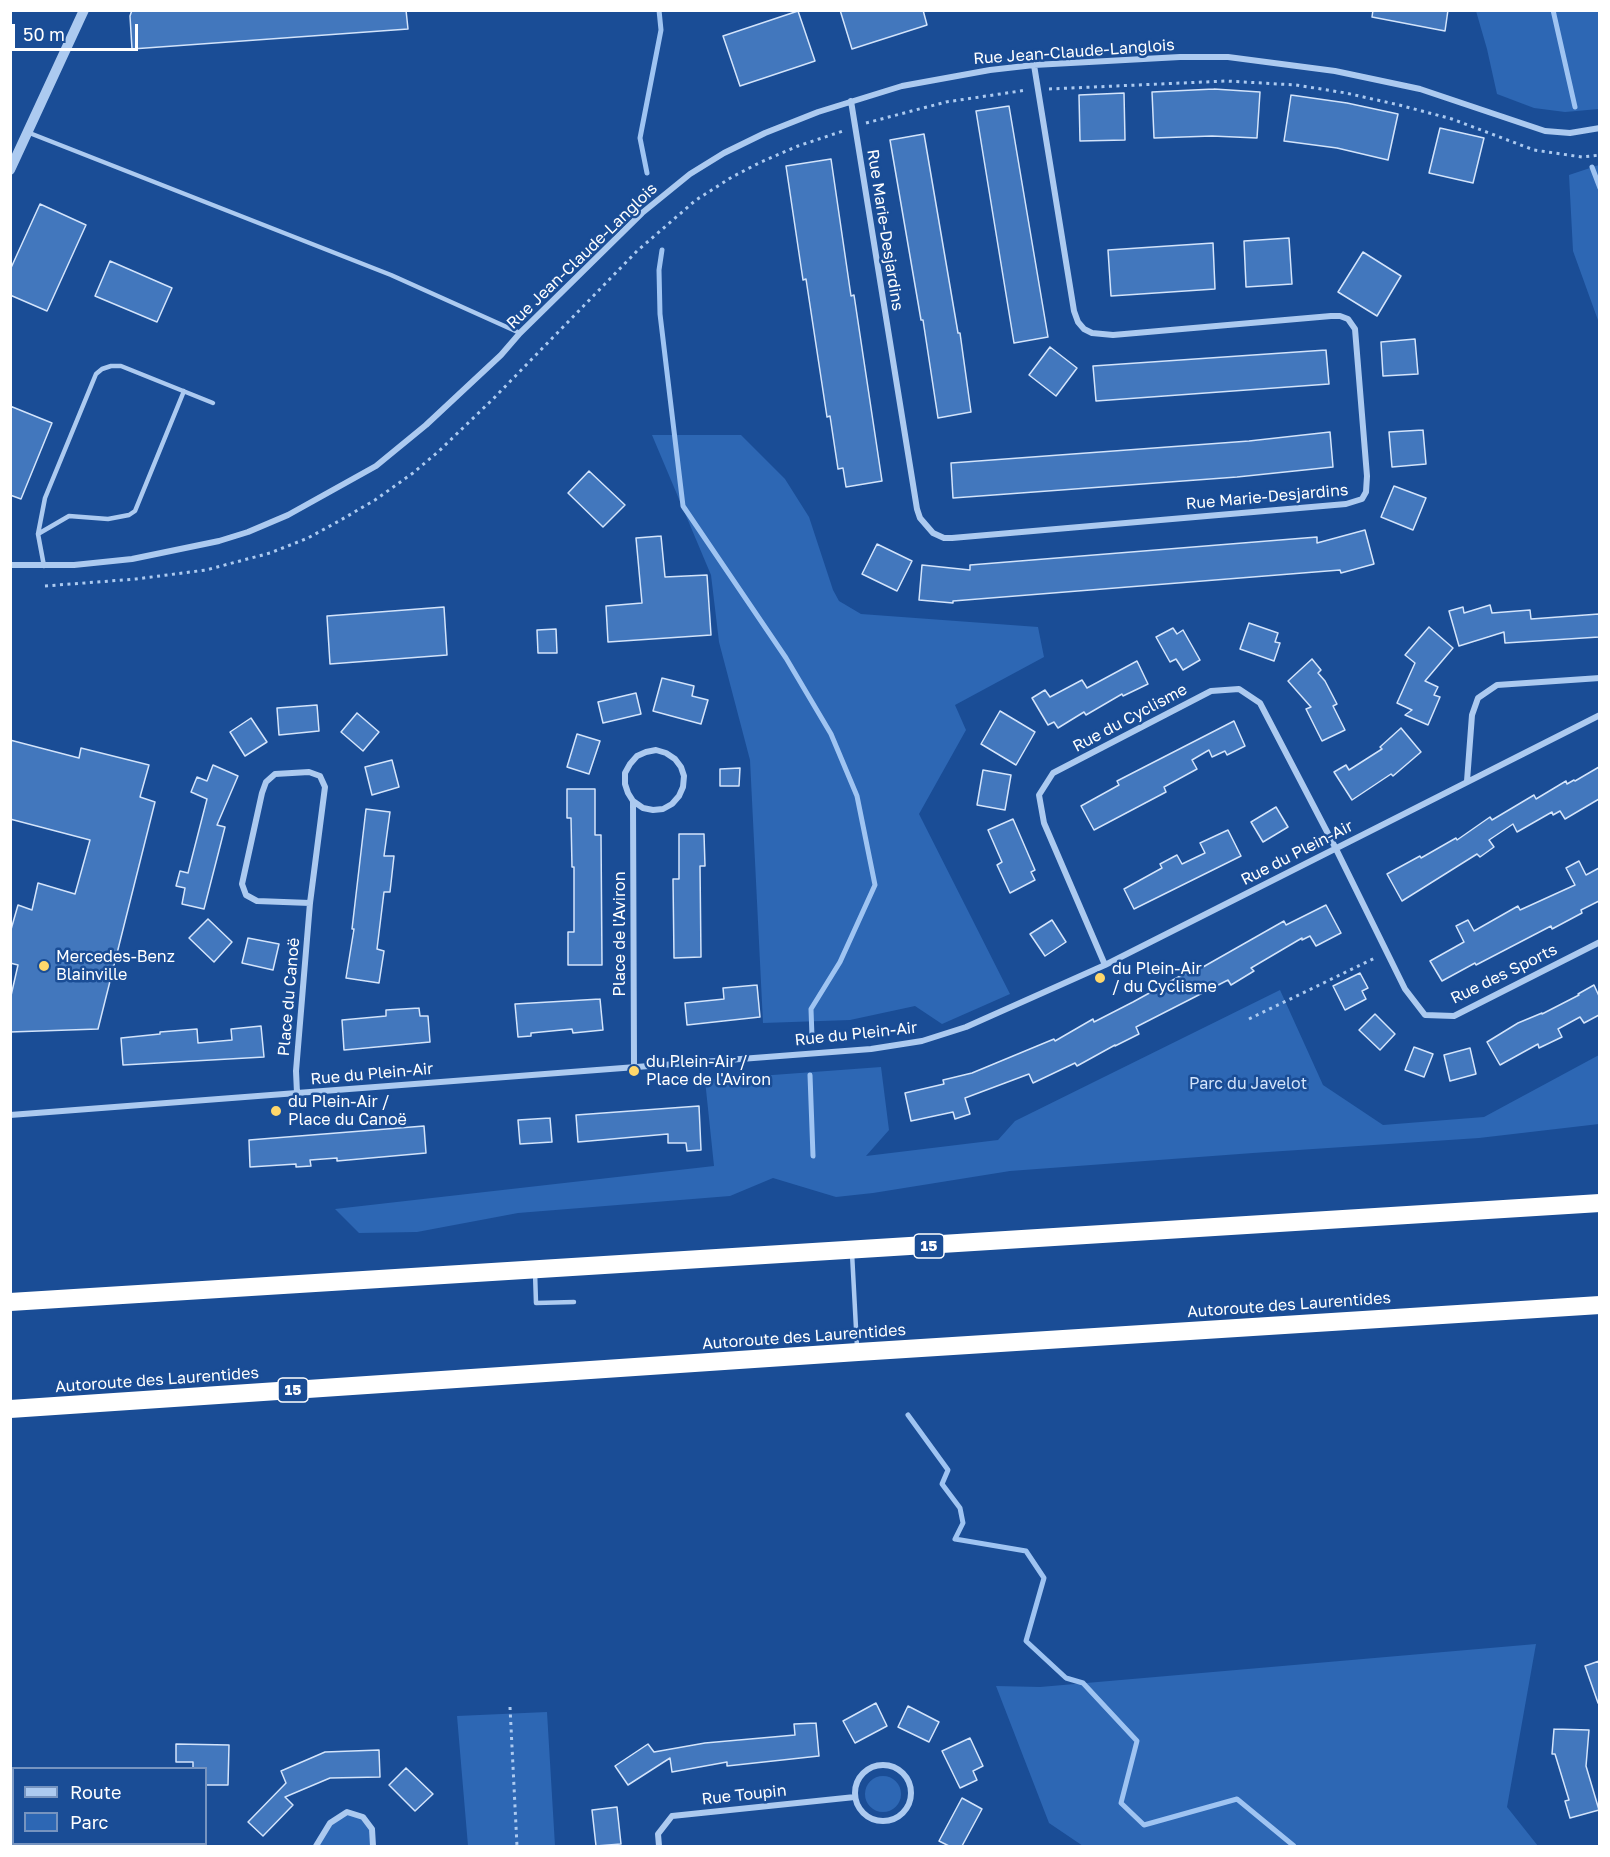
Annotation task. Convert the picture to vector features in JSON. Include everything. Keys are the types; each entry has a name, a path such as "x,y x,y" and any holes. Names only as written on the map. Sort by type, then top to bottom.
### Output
{"highway":[{"name":"15","path":"10,1302 1599,1203"},
{"name":"Autoroute des Laurentides","path":"11,1410 858,1352 1599,1305"}],"street":[{"path":"10,170 84,10"},
{"name":"Rue Jean-Claude-Langlois","path":"10,565 74,565 132,559 219,541 248,532 288,515 376,466 501,355 520,333 642,213 690,174 724,153 765,134 851,101 902,86 943,77 1034,65 1180,57 1228,57 1335,71 1420,89 1545,131 1570,133 1599,128"},
{"name":"Rue Marie-Desjardins","path":"851,101 917,509 920,518 933,533 944,538 964,537 1346,504 1362,499 1366,492 1367,476 1355,329 1348,319 1331,316 1113,336 1092,333 1078,322 1074,311 1034,65"},
{"path":"1467,781 1472,715 1478,698 1497,685 1599,678"},
{"name":"Rue du Cyclisme","path":"1104,965 1044,823 1039,795 1053,773 1211,691 1239,689 1260,703 1336,849"},
{"name":"Rue du Plein-Air","path":"10,1115 871,1049 922,1041 966,1028 1104,965 1599,715"},
{"name":"Place de l'Aviron","path":"633,801 653,810 672,804 683,787 684,776 675,759 656,750 646,752 637,756 625,773 625,784 633,801 634,1066"},
{"name":"Place du Canoë","path":"297,1093 296,1071 310,903 326,787 320,776 309,772 275,774 266,782 262,793 242,884 246,895 257,901 310,903"},
{"name":"Rue des Sports","path":"1336,849 1405,988 1425,1015 1454,1016 1599,942"},
{"path":"885,1764 894,1766 902,1771 911,1786 910,1804 904,1812 893,1820 883,1822 872,1820 864,1814 858,1807 855,1797 858,1779 873,1766 885,1764"},
{"name":"Rue Toupin","path":"659,1846 658,1834 672,1816 855,1797"},
{"path":"316,1846 330,1823 347,1812 363,1817 368,1823 372,1829 373,1846"}],"lane":[{"path":"27,132 391,275 520,333"},
{"path":"44,566 38,534 45,498 96,374 102,369 120,366 213,403"},
{"path":"38,534 69,516 108,519 129,515 135,511 184,391"},
{"path":"852,1251 858,1352"},
{"path":"535,1270 536,1303 574,1302"}],"path":[{"path":"1062,88 1226,81 1296,85 1399,105 1452,119 1534,150 1582,157 1599,155"},
{"path":"872,122 946,102 1020,91"},
{"path":"1249,1018 1387,953"},
{"path":"510,1707 517,1846"}],"green space":[{"path":"1476,11 1599,11 1599,109 1565,112 1534,108 1497,94"},
{"path":"1600,165 1599,323 1573,251 1569,175"},
{"path":"652,435 741,435 785,479 809,517 833,590 839,601 861,614 1038,627 1044,657 955,705 966,730 919,814 1010,994 942,1024 915,1006 850,1020 763,1023 750,760 719,642 711,575"},
{"name":"Parc du Javelot","path":"1280,990 1323,1085 1383,1125 1484,1117 1599,1055 1599,1124 1479,1138 1010,1171 836,1197 773,1178 730,1196 518,1213 417,1232 359,1233 335,1209 714,1166 705,1080 881,1067 889,1130 866,1156 998,1140 1015,1121"},
{"path":"1536,1644 1507,1807 1538,1846 1083,1846 1049,1823 996,1686 1040,1687"},
{"path":"547,1712 555,1846 468,1846 457,1716"},
{"path":"883,1776 896,1781 901,1794 896,1807 883,1812 870,1807 865,1794 870,1781"},
{"path":"345,1814 363,1818 372,1831 371,1846 319,1846 330,1825"}],"building":[{"path":"132,10 406,10 408,29 132,49 130,16"},
{"path":"840,10 923,10 927,25 852,49"},
{"path":"1373,10 1448,10 1445,31 1372,17"},
{"path":"798,11 815,61 740,86 723,36"},
{"path":"1214,89 1260,92 1257,138 1212,136 1154,138 1152,92"},
{"path":"1124,93 1125,140 1080,141 1079,95"},
{"path":"1291,95 1347,103 1398,114 1388,160 1337,148 1284,141"},
{"path":"1009,106 1048,337 1014,343 976,111"},
{"path":"1440,128 1484,138 1473,183 1429,173"},
{"path":"924,134 958,333 960,333 971,412 938,418 923,320 921,320 890,140"},
{"path":"831,159 882,481 846,487 843,468 838,469 830,416 827,417 786,166"},
{"path":"40,204 86,225 47,311 10,295 10,270"},
{"path":"1289,238 1292,284 1246,287 1244,241"},
{"path":"1213,243 1215,289 1111,296 1108,250"},
{"path":"1363,252 1401,276 1377,316 1338,292"},
{"path":"110,261 172,288 157,322 95,296"},
{"path":"1415,339 1418,374 1383,376 1381,342"},
{"path":"1050,347 1077,368 1056,396 1029,375"},
{"path":"1326,350 1329,384 1096,401 1093,366"},
{"path":"10,406 52,423 21,499 10,495"},
{"path":"1423,430 1426,464 1392,467 1389,432"},
{"path":"1330,432 1333,467 1237,477 953,498 951,463 1249,441"},
{"path":"589,471 625,505 603,527 568,493"},
{"path":"1394,486 1426,498 1413,530 1381,517"},
{"path":"1365,530 1374,564 1341,573 1340,570 953,601 953,603 919,600 922,565 970,570 970,565 1317,537 1317,543"},
{"path":"661,536 665,577 707,575 711,635 608,642 606,606 642,603 636,538"},
{"path":"877,544 912,561 897,591 862,574"},
{"path":"1490,605 1492,613 1530,610 1531,619 1599,614 1599,637 1505,643 1504,632 1459,646 1449,611 1463,607 1464,613"},
{"path":"444,607 447,655 330,664 327,616"},
{"path":"1249,623 1278,633 1275,642 1280,643 1274,661 1240,649"},
{"path":"1429,627 1453,648 1425,681 1438,687 1434,695 1440,697 1428,725 1405,715 1412,710 1397,703 1415,663 1405,655"},
{"path":"1173,628 1177,634 1183,630 1200,660 1183,670 1176,659 1170,662 1156,637"},
{"path":"556,629 557,653 538,653 537,630"},
{"path":"1312,659 1321,670 1318,673 1337,704 1333,706 1345,730 1322,741 1306,709 1311,707 1288,681"},
{"path":"1137,661 1148,684 1123,696 1122,694 1086,715 1084,712 1058,728 1054,722 1048,725 1032,698 1045,690 1050,697 1082,680 1087,688"},
{"path":"662,678 694,686 692,696 708,700 701,724 653,711"},
{"path":"636,693 641,714 603,723 598,702"},
{"path":"317,705 319,731 279,735 277,708"},
{"path":"1000,711 1035,732 1016,765 981,744"},
{"path":"357,713 379,732 363,751 341,732"},
{"path":"251,718 267,742 245,756 230,732"},
{"path":"1234,721 1245,746 1227,755 1225,751 1212,757 1209,750 1192,760 1197,769 1164,787 1166,792 1094,830 1081,806 1119,785 1117,781"},
{"path":"1401,728 1421,752 1393,776 1391,774 1352,800 1334,772 1346,765 1349,770 1382,749 1380,747"},
{"path":"577,734 600,741 589,774 567,767"},
{"path":"10,740 79,758 81,748 149,765 140,797 155,802 98,1029 10,1032 10,1000 18,965 10,963 10,933 18,905 32,910 38,883 75,894 90,840 10,819"},
{"path":"392,760 399,787 372,795 365,767"},
{"path":"213,765 238,776 217,825 225,827 204,909 182,904 185,888 176,886 180,871 188,873 207,799 191,792 197,777 207,781"},
{"path":"1599,767 1599,799 1565,819 1560,811 1553,815 1552,812 1517,832 1513,824 1489,840 1494,847 1480,857 1477,854 1402,901 1387,874 1456,838 1457,840 1490,817 1492,820 1534,795 1536,799 1566,781 1567,784 1575,781"},
{"path":"740,768 739,786 720,786 720,769"},
{"path":"983,770 1011,775 1005,810 977,805"},
{"path":"567,789 595,789 595,835 601,835 602,965 568,965 568,932 574,932 574,867 572,867 571,818 567,818"},
{"path":"1276,807 1288,827 1263,842 1251,822"},
{"path":"366,809 390,812 384,856 394,856 390,892 384,892 377,949 384,951 379,983 346,978 354,929 352,929"},
{"path":"1013,819 1035,870 1031,872 1035,880 1010,893 997,865 1002,862 988,830"},
{"path":"1228,830 1241,856 1134,909 1124,889 1162,868 1160,864 1177,855 1182,864 1205,853 1200,843"},
{"path":"679,834 704,834 705,866 700,866 701,957 674,958 673,879 679,879"},
{"path":"1579,861 1586,875 1599,868 1599,901 1552,929 1551,926 1442,981 1430,961 1464,942 1456,926 1468,920 1474,931 1518,906 1520,910 1575,885 1566,868"},
{"path":"1326,905 1341,933 1316,946 1310,936 1302,940 1302,938 1251,968 1254,971 1231,985 1228,980 1136,1027 1139,1034 1077,1066 1075,1063 1033,1083 1029,1074 965,1098 970,1114 955,1119 953,1112 911,1121 905,1093 944,1084 943,1080 972,1073 1054,1039 1055,1041 1093,1019 1094,1022 1202,964 1203,967 1284,921 1286,925"},
{"path":"208,919 232,942 214,962 189,938"},
{"path":"1052,920 1066,942 1045,956 1030,934"},
{"path":"248,938 279,944 273,970 242,963"},
{"path":"1360,973 1368,988 1362,991 1366,999 1345,1010 1333,986"},
{"path":"757,985 760,1017 687,1025 685,1003 724,999 723,988"},
{"path":"1594,985 1599,996 1599,1015 1584,1023 1580,1017 1558,1029 1562,1037 1539,1048 1538,1044 1500,1065 1487,1042 1518,1023 1542,1014"},
{"path":"600,999 603,1030 573,1033 572,1029 531,1033 531,1036 518,1037 515,1004"},
{"path":"419,1008 420,1016 428,1016 430,1042 344,1050 342,1020 386,1016 386,1010"},
{"path":"1375,1014 1395,1034 1380,1050 1359,1030"},
{"path":"261,1026 264,1057 123,1065 121,1038 197,1029 198,1043 232,1040 231,1029"},
{"path":"1414,1047 1433,1054 1424,1077 1405,1070"},
{"path":"1470,1048 1476,1074 1450,1081 1444,1055"},
{"path":"699,1106 701,1150 687,1151 686,1143 668,1143 668,1134 578,1142 576,1115"},
{"path":"550,1118 552,1142 520,1144 518,1120"},
{"path":"424,1126 426,1153 337,1161 337,1158 310,1160 311,1166 296,1167 296,1164 250,1167 249,1140"},
{"path":"1599,1661 1599,1702 1598,1703 1585,1666"},
{"path":"876,1703 887,1726 855,1743 843,1721"},
{"path":"908,1706 939,1722 929,1742 898,1727"},
{"path":"816,1723 819,1756 727,1766 727,1762 672,1772 670,1758 628,1785 615,1766 648,1744 654,1752 705,1743 795,1735 794,1724"},
{"path":"1554,1729 1589,1730 1586,1766 1599,1810 1570,1818 1565,1801 1569,1800 1555,1754 1552,1754"},
{"path":"970,1738 983,1766 973,1771 977,1780 960,1788 942,1751"},
{"path":"176,1744 229,1745 228,1785 207,1785 207,1767 193,1767 193,1762 176,1762"},
{"path":"379,1750 380,1777 330,1778 285,1797 293,1805 263,1836 248,1822 286,1783 281,1771 325,1752"},
{"path":"406,1768 433,1794 415,1811 389,1785"},
{"path":"962,1798 982,1809 962,1846 949,1846 939,1841"},
{"path":"617,1807 621,1844 596,1846 592,1810"}],"waterway":[{"path":"647,173 640,138 661,30 659,10"},
{"path":"1553,10 1575,107"},
{"path":"1592,167 1600,188"},
{"path":"662,250 659,270 660,314 683,506 786,658 831,734 857,796 875,885 840,962 811,1009 812,1037"},
{"path":"810,1075 813,1156"},
{"path":"908,1415 948,1470 942,1484 960,1508 963,1523 955,1539 1026,1551 1044,1578 1026,1641 1066,1678 1083,1683 1137,1741 1121,1803 1144,1825 1237,1799 1294,1846"}],"place":[{"name":"Mercedes-Benz Blainville","path":"44,966"},
{"name":"du Plein-Air / du Cyclisme","path":"1100,978"},
{"name":"du Plein-Air / Place de l'Aviron","path":"634,1071"},
{"name":"du Plein-Air / Place du Canoë","path":"276,1111"}]}
